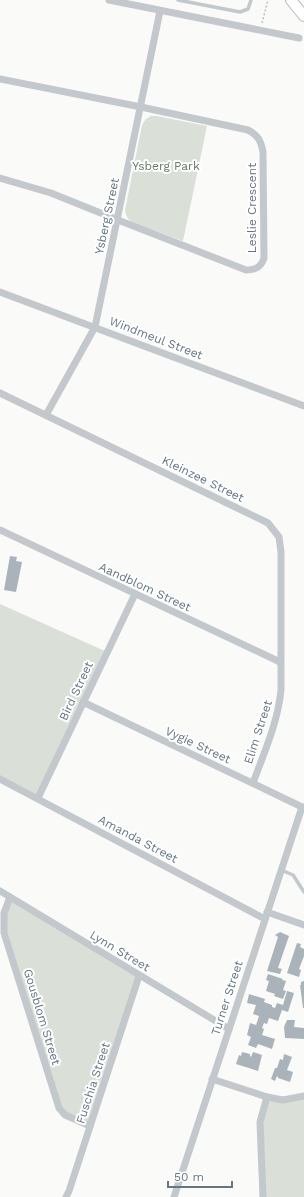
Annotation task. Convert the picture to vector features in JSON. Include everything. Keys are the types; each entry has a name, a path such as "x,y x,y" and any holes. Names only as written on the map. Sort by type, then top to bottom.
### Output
{"street":[{"path":"109,0 299,38"},
{"path":"291,0 304,16"},
{"name":"Ysberg Street","path":"46,416 95,327 160,10"},
{"name":"Leslie Crescent","path":"0,79 248,130 258,136 263,152 264,258 262,263 256,269 246,270 51,193 0,178"},
{"name":"Windmeul Street","path":"0,292 304,406"},
{"name":"Kleinzee Street","path":"0,393 268,523 279,536 281,552 280,662"},
{"name":"Aandblom Street","path":"0,530 280,662"},
{"name":"Bird Street","path":"38,798 135,594"},
{"name":"Elim Street","path":"253,783 267,746 280,700 280,662"},
{"name":"Vygie Street","path":"83,702 303,807"},
{"name":"Amanda Street","path":"0,779 266,916 304,925"},
{"name":"Turner Street","path":"174,1197 303,807"},
{"name":"Lynn Street","path":"0,891 229,1029"},
{"name":"Gousblom Street","path":"10,898 4,913 4,933 59,1108 64,1115 90,1126"},
{"name":"Fuschia Street","path":"66,1197 139,976"},
{"path":"212,1079 267,1097 283,1100 304,1096"},
{"path":"263,1197 260,1122 267,1097"}],"lane":[{"path":"178,0 243,12 248,9 251,0"},
{"path":"281,870 293,875 304,892"}],"path":[{"path":"259,30 264,20 268,0"}],"green space":[{"name":"Ysberg Park","path":"151,116 207,126 183,241 134,223 129,219 125,212 142,125 146,119"},
{"path":"0,604 107,652 38,798 0,779"},
{"path":"12,899 139,976 91,1122 66,1115 61,1108 4,932 5,915"},
{"path":"304,1096 304,1197 263,1197 260,1122 267,1097"}],"building":[{"path":"10,556 17,557 16,561 22,562 16,592 4,590"},
{"path":"280,932 289,936 278,968 282,969 280,974 267,971 278,937 275,935"},
{"path":"297,943 301,944 300,947 304,949 304,956 299,969 301,970 299,977 287,973"},
{"path":"268,974 286,981 283,990 286,991 283,999 266,991 269,981 266,980"},
{"path":"304,981 303,1008 300,985 301,982"},
{"path":"287,991 294,993 288,1012 282,1010 278,1021 269,1018 267,1024 264,1023 262,1028 264,1029 262,1035 275,1039 272,1049 258,1044 256,1048 248,1045 251,1037 247,1035 250,1023 256,1025 259,1016 253,1014 256,1005 247,1003 249,994 265,999 264,1002 275,1008 277,1003 283,1005"},
{"path":"287,1020 295,1020 294,1027 304,1028 304,1039 285,1038 284,1027"},
{"path":"242,1052 250,1054 251,1057 253,1052 262,1055 258,1071 236,1064 239,1055 241,1056"},
{"path":"284,1054 292,1057 287,1070 293,1072 290,1082 278,1078 277,1076 275,1081 271,1079 280,1059 283,1060"}]}
